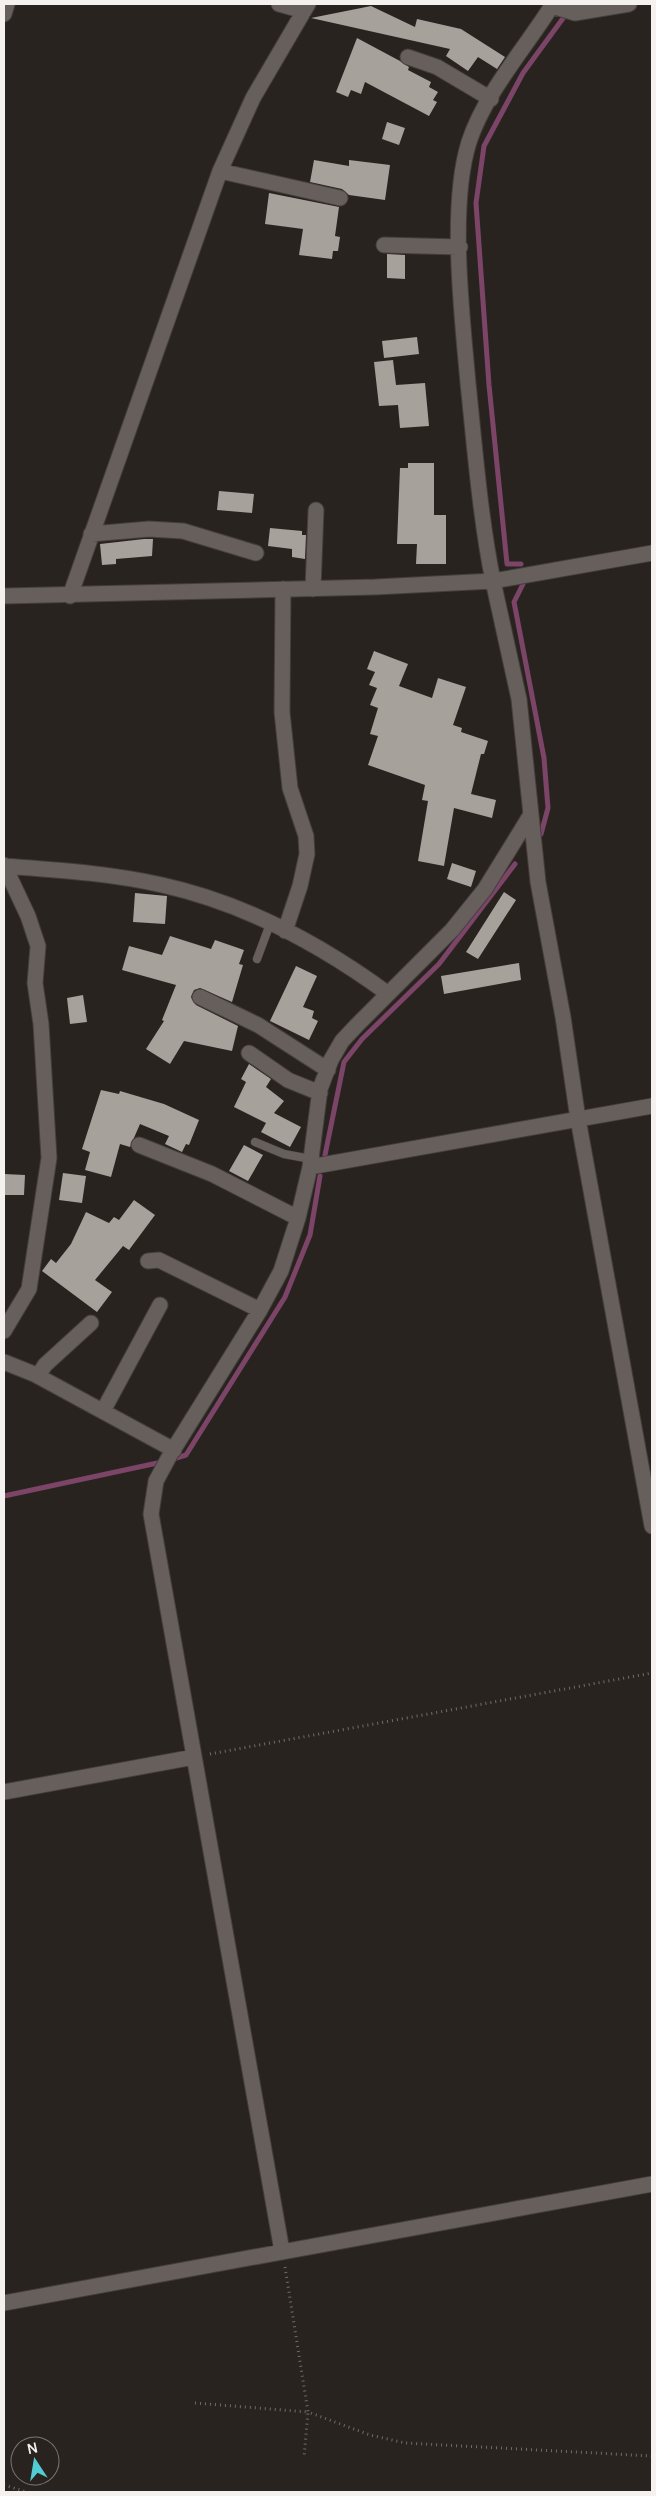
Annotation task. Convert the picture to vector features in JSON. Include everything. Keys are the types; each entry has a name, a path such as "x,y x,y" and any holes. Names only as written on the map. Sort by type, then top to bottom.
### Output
{"street":[{"path":"4,14 7,4"},
{"path":"70,596 220,171 253,98 306,8 279,4"},
{"path":"629,4 575,13 552,5 491,99 468,144 460,198 460,247 462,310 482,518 493,581 519,699 538,882 563,1017 578,1119 652,1526"},
{"path":"408,57 436,67 491,99"},
{"path":"220,171 340,198"},
{"path":"384,244 460,247"},
{"path":"313,589 316,510"},
{"path":"92,534 149,529 183,531 256,553"},
{"path":"4,596 313,589 493,581 652,553"},
{"path":"283,589 282,712 290,788 306,836 307,854 300,886 285,931"},
{"path":"282,2251 151,1514 156,1481 260,1310 281,1271 298,1218 310,1163 320,1093 328,1070 342,1041 387,993 452,930 484,889 530,816"},
{"path":"4,865 117,876 163,885 228,906 316,945 387,993"},
{"path":"4,865 28,916 38,946 36,983 41,1024 49,1158 29,1289 4,1331"},
{"path":"200,997 258,1025 328,1070"},
{"path":"249,1052 288,1080 320,1093"},
{"path":"310,1163 652,1106"},
{"path":"139,1145 212,1174 298,1218"},
{"path":"148,1260 159,1260 260,1310"},
{"path":"103,1411 160,1305"},
{"path":"38,1376 45,1365 91,1323"},
{"path":"4,1362 38,1376 103,1411 172,1452"},
{"path":"4,1792 194,1757"},
{"path":"4,2303 652,2184"}],"lane":[{"path":"257,959 270,924"},
{"path":"255,1142 310,1163"}],"path":[{"path":"194,1757 652,1672"},
{"path":"282,2251 308,2412 304,2457"},
{"path":"195,2403 308,2412 370,2435 405,2444 652,2456"},
{"path":"4,2485 27,2492"}],"building":[{"path":"371,6 415,27 417,19 461,29 505,57 497,69 478,57 468,71 446,56 450,49 311,18"},
{"path":"357,38 400,61 409,67 408,70 431,82 429,87 438,92 433,100 437,102 429,116 365,82 361,94 351,90 348,97 336,92"},
{"path":"387,122 405,128 399,145 382,139"},
{"path":"314,160 349,166 349,160 390,165 385,200 349,195 342,189 310,182"},
{"path":"269,193 339,207 335,236 340,237 338,251 333,251 332,259 299,255 303,229 265,224"},
{"path":"387,254 405,255 405,279 387,278"},
{"path":"417,337 419,354 384,358 382,341"},
{"path":"393,360 396,385 425,383 429,426 400,428 398,405 379,406 374,362"},
{"path":"408,463 434,463 434,515 446,515 446,564 416,564 417,544 397,544 400,468 408,468"},
{"path":"219,491 254,494 252,513 217,510"},
{"path":"270,528 302,531 302,535 306,535 305,559 292,557 292,549 268,546"},
{"path":"153,539 152,556 116,559 116,564 102,565 100,544"},
{"path":"374,651 408,664 399,686 432,698 438,678 466,687 453,725 462,728 461,732 488,741 484,754 481,754 471,794 496,800 492,818 454,808 444,866 418,861 428,801 422,800 425,785 368,765 378,736 370,734 378,708 370,705 377,688 369,685 375,672 367,669"},
{"path":"452,863 476,871 471,887 447,879"},
{"path":"504,892 516,900 478,959 466,952"},
{"path":"135,893 167,896 165,924 133,922"},
{"path":"170,936 211,949 215,940 244,950 239,964 243,965 232,1002 200,988 194,990 191,997 196,1005 238,1026 232,1051 184,1041 170,1064 146,1049 164,1021 162,1020 176,985 122,970 129,946 162,955"},
{"path":"519,963 521,980 444,994 441,976"},
{"path":"296,966 317,976 303,1007 314,1011 312,1018 318,1021 309,1040 270,1021"},
{"path":"83,995 87,1022 70,1024 67,998"},
{"path":"249,1064 271,1079 266,1087 284,1101 274,1113 301,1127 290,1147 261,1132 266,1123 234,1107 246,1082 241,1079"},
{"path":"101,1090 119,1094 120,1091 164,1104 199,1120 189,1145 186,1144 182,1152 165,1144 169,1136 140,1124 130,1147 120,1144 111,1177 85,1170 90,1152 82,1149"},
{"path":"244,1145 263,1155 248,1181 229,1171"},
{"path":"63,1173 86,1176 82,1203 59,1200"},
{"path":"4,1174 25,1175 24,1195 4,1195"},
{"path":"134,1200 155,1215 129,1250 123,1246 95,1280 112,1292 97,1312 42,1271 51,1259 56,1263 71,1244 86,1212 109,1223 114,1217 119,1220"}],"waterway":[{"path":"521,564 507,564 489,385 476,203 484,146 523,73 572,6 580,4"},
{"path":"523,584 514,602 544,758 548,808 541,834"},
{"path":"325,1155 344,1062 362,1039 439,964 515,864"},
{"path":"173,1459 186,1455 285,1297 310,1235 320,1176"},
{"path":"4,1496 162,1462"}]}
